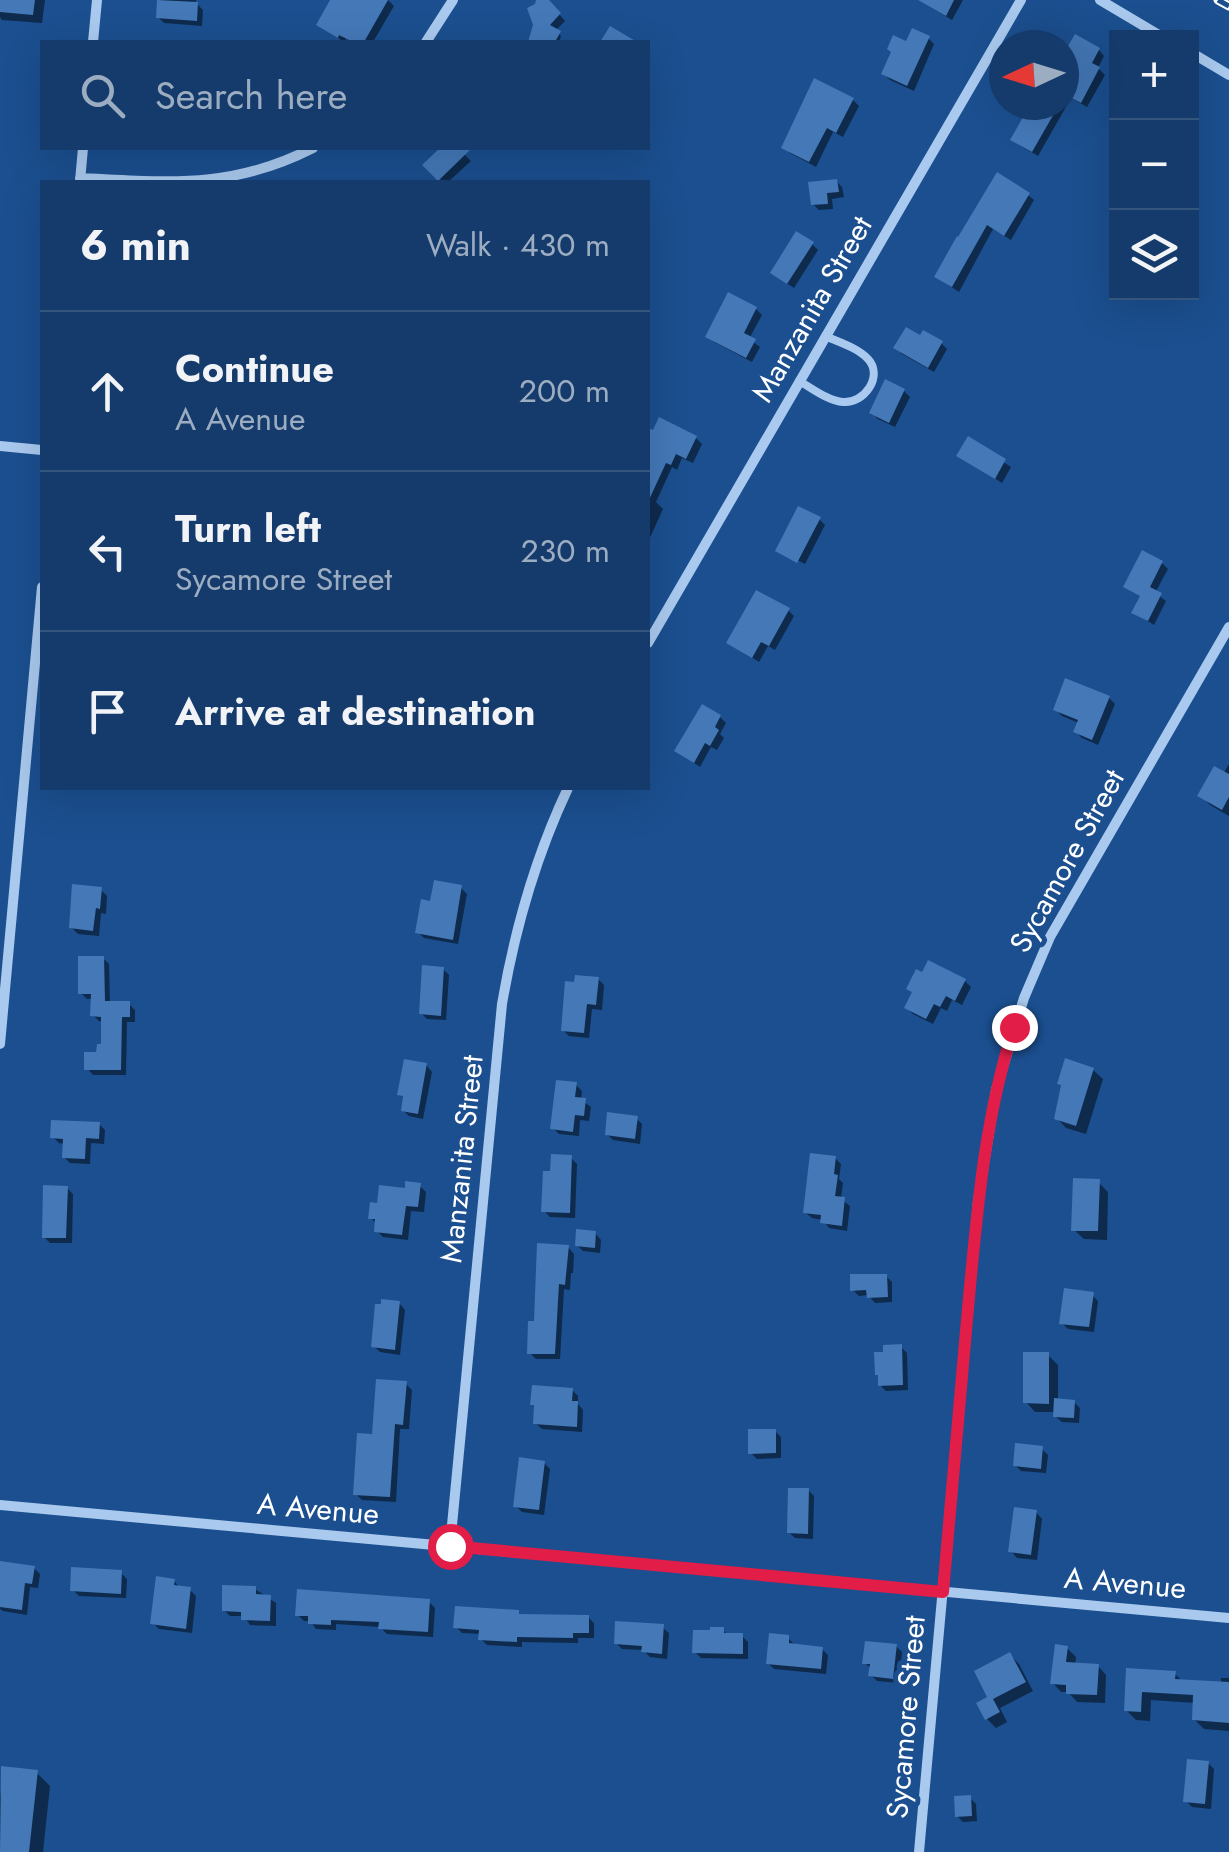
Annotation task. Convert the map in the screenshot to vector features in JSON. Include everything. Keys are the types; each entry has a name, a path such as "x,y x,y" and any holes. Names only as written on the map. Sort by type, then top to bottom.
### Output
{"street":[{"path":"93,40 96,0"},
{"path":"427,40 453,0"},
{"name":"Manzanita Street","path":"650,640 1020,0"},
{"path":"1100,0 1151,30"},
{"path":"1199,58 1229,76"},
{"path":"80,180 83,150"},
{"path":"214,180 266,168 308,150"},
{"path":"0,446 40,450"},
{"path":"0,1044 5,935 40,606"},
{"name":"Sycamore Street","path":"919,1852 978,1201 989,1123 1004,1059 1036,968 1066,906 1229,627"},
{"name":"Manzanita Street","path":"450,1546 504,993 526,892 567,790"},
{"name":"A Avenue","path":"0,1505 1229,1618"}],"lane":[{"path":"800,381 846,403 868,392 872,364 865,356 826,336"}],"building":[{"path":"0,0 35,0 33,15 0,12"},
{"path":"157,0 198,2 197,21 156,18"},
{"path":"330,0 388,0 365,40 349,40 339,35 338,38 316,25"},
{"path":"536,0 549,0 561,13 550,25 561,31 556,40 529,40 533,25 527,8"},
{"path":"918,0 954,0 946,16"},
{"path":"610,26 634,40 601,40"},
{"path":"912,28 930,36 907,86 881,74 891,52 887,49 893,35 906,41"},
{"path":"1079,36 1100,48 1092,63 1100,67 1081,103"},
{"path":"814,78 854,98 836,133 827,128 809,162 781,148"},
{"path":"1021,120 1050,120 1032,152 1010,140"},
{"path":"438,150 470,150 439,180 422,165"},
{"path":"997,172 1030,193 1004,236 987,225 952,287 934,277"},
{"path":"837,179 839,192 827,193 828,204 811,205 808,182"},
{"path":"796,231 814,242 787,284 770,273"},
{"path":"728,292 757,307 744,333 756,339 746,358 705,337"},
{"path":"906,327 920,335 923,330 943,341 928,368 893,348"},
{"path":"885,379 905,389 889,423 869,413"},
{"path":"659,417 697,436 686,459 676,454 671,465 666,463 650,498 650,429 653,430"},
{"path":"968,436 1006,459 995,479 956,456"},
{"path":"798,506 821,517 797,563 775,551"},
{"path":"1142,550 1163,561 1150,587 1162,593 1148,621 1131,613 1140,596 1123,587"},
{"path":"756,590 790,608 769,646 761,642 752,658 726,643"},
{"path":"1065,678 1110,696 1092,740 1073,732 1078,720 1053,710"},
{"path":"702,704 721,715 715,727 719,730 710,746 705,743 694,763 674,751"},
{"path":"1214,766 1229,774 1229,797 1222,810 1197,796"},
{"path":"434,880 462,885 453,940 415,933 421,899 430,901"},
{"path":"72,884 102,887 93,931 69,928"},
{"path":"78,956 104,956 105,1001 130,1001 130,1017 122,1017 121,1070 84,1070 84,1052 96,1052 97,1044 101,1044 101,1017 90,1016 91,994 78,994"},
{"path":"928,960 966,979 955,1001 946,996 940,1007 934,1004 926,1019 904,1008 912,992 906,989 916,969 922,972"},
{"path":"422,965 444,967 441,1016 419,1014"},
{"path":"575,975 599,977 596,1005 587,1004 584,1033 561,1031 565,981 574,982"},
{"path":"1065,1058 1094,1068 1076,1126 1054,1119 1061,1085 1057,1084"},
{"path":"404,1059 427,1063 418,1114 401,1111 403,1096 397,1095"},
{"path":"556,1080 577,1082 575,1097 586,1098 584,1116 575,1115 573,1132 550,1129"},
{"path":"607,1112 638,1116 635,1139 605,1135"},
{"path":"51,1120 100,1122 99,1139 86,1138 85,1159 62,1158 63,1139 50,1138"},
{"path":"810,1153 836,1156 835,1196 845,1197 842,1226 820,1223 821,1215 803,1213"},
{"path":"551,1154 572,1155 570,1213 541,1212 543,1171 550,1171"},
{"path":"1073,1178 1100,1179 1098,1231 1071,1231"},
{"path":"405,1181 421,1183 418,1207 406,1206 402,1235 374,1232 375,1219 368,1219 370,1202 377,1203 379,1185 405,1188"},
{"path":"43,1185 68,1186 66,1238 42,1238"},
{"path":"576,1229 596,1231 595,1248 575,1246"},
{"path":"537,1243 569,1245 565,1285 559,1284 555,1354 527,1354 528,1321 534,1321"},
{"path":"850,1274 887,1274 888,1297 867,1298 866,1290 850,1291"},
{"path":"1064,1288 1094,1292 1089,1327 1059,1324"},
{"path":"381,1299 400,1301 395,1350 371,1347 375,1304 381,1304"},
{"path":"902,1344 903,1385 878,1386 874,1352 883,1352 883,1345"},
{"path":"1023,1352 1049,1352 1049,1404 1023,1403"},
{"path":"376,1379 407,1381 403,1425 395,1424 390,1497 353,1495 357,1433 372,1434"},
{"path":"532,1385 573,1388 572,1401 578,1401 577,1427 533,1424"},
{"path":"1054,1398 1075,1400 1074,1418 1053,1417"},
{"path":"748,1429 776,1429 776,1453 748,1454"},
{"path":"1015,1443 1043,1446 1041,1469 1013,1466"},
{"path":"519,1457 545,1461 539,1510 513,1507"},
{"path":"788,1488 809,1488 808,1534 787,1533"},
{"path":"1014,1507 1037,1510 1031,1555 1008,1552"},
{"path":"0,1561 35,1566 32,1584 25,1583 22,1610 0,1607"},
{"path":"71,1567 122,1570 121,1594 70,1591"},
{"path":"156,1576 175,1579 174,1585 191,1587 186,1629 150,1624"},
{"path":"222,1585 256,1586 256,1594 271,1595 270,1621 241,1620 241,1612 222,1611"},
{"path":"297,1589 430,1599 428,1632 378,1629 379,1622 331,1620 331,1625 308,1624 308,1616 295,1616"},
{"path":"455,1606 519,1610 519,1614 589,1615 589,1633 573,1633 573,1638 517,1637 517,1642 478,1640 479,1630 453,1628"},
{"path":"615,1621 664,1624 662,1654 641,1652 642,1646 614,1644"},
{"path":"724,1627 724,1633 743,1633 743,1654 692,1653 693,1630"},
{"path":"769,1633 789,1635 789,1643 823,1647 821,1669 766,1664"},
{"path":"865,1641 897,1644 893,1679 868,1676 870,1664 862,1664"},
{"path":"1055,1644 1068,1646 1066,1662 1099,1664 1097,1695 1066,1694 1066,1685 1050,1684"},
{"path":"1010,1652 1026,1682 993,1699 1000,1712 985,1720 976,1703 987,1697 974,1671"},
{"path":"1126,1668 1176,1671 1175,1679 1229,1682 1229,1723 1192,1720 1193,1695 1142,1692 1141,1712 1124,1711"},
{"path":"1187,1759 1209,1761 1205,1804 1183,1802"},
{"path":"1,1766 38,1770 29,1852 0,1852"},
{"path":"971,1795 972,1816 955,1817 954,1796"}],"railway":[{"path":"1218,0 1229,6"}],"route":[{"path":"450,1546 943,1592 978,1201 989,1123 1014,1027"}]}
